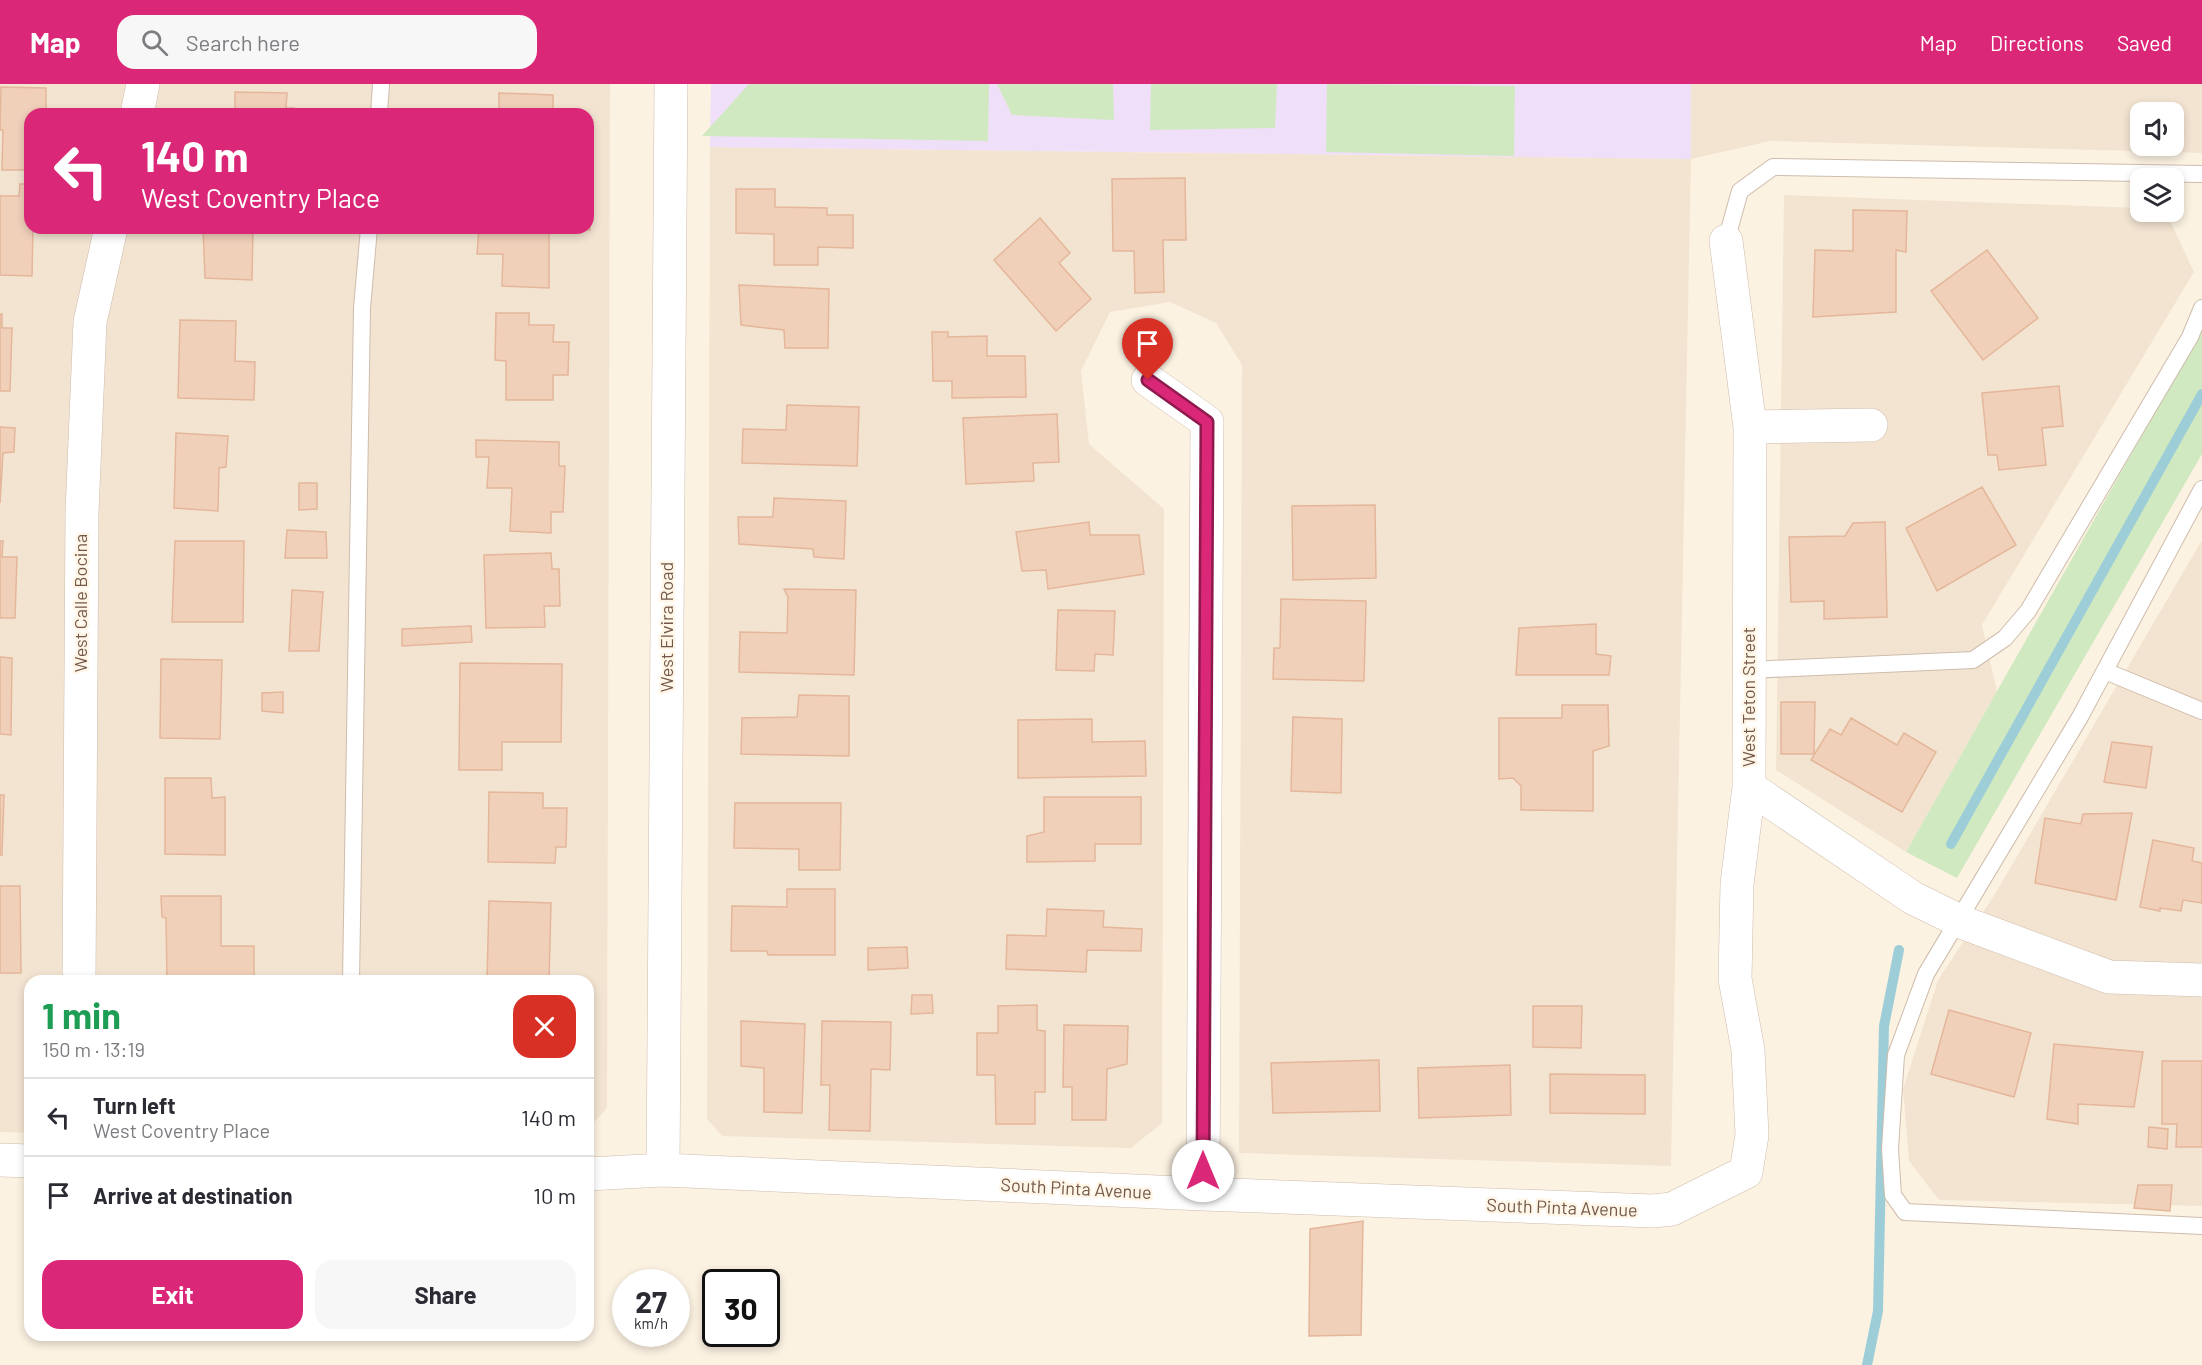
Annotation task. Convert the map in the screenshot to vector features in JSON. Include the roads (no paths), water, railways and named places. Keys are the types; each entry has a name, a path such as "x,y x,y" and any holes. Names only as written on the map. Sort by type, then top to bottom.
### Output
{"street":[{"path":"137,108 143,84"},
{"name":"West Elvira Road","path":"663,1170 675,88"},
{"name":"West Calle Bocina","path":"79,975 82,513 90,322 110,234"},
{"name":"West Teton Street","path":"1726,241 1750,427 1749,787 1912,898 1958,920 2109,977 2202,980"},
{"path":"1148,380 1207,422 1203,1194"},
{"path":"1750,427 1871,425"},
{"name":"South Pinta Avenue","path":"594,1174 663,1170 1641,1211 1672,1209 1746,1172 1752,1135 1748,1050 1735,979 1737,884 1749,787"},
{"path":"0,1161 24,1161"}],"lane":[{"path":"379,108 381,84"},
{"path":"1726,241 1740,191 1773,167 2202,174"},
{"path":"351,975 362,308 368,234"},
{"path":"1749,670 1973,660 2005,638 2028,611 2190,337 2202,308"},
{"path":"2202,489 2080,717 1926,974 1896,1055 1891,1160 1893,1195 1905,1212 2202,1226"},
{"path":"2105,671 2202,711"}],"waterway":[{"path":"1951,844 2202,394"},
{"path":"1867,1365 1878,1311 1884,1026 1899,950"}]}
